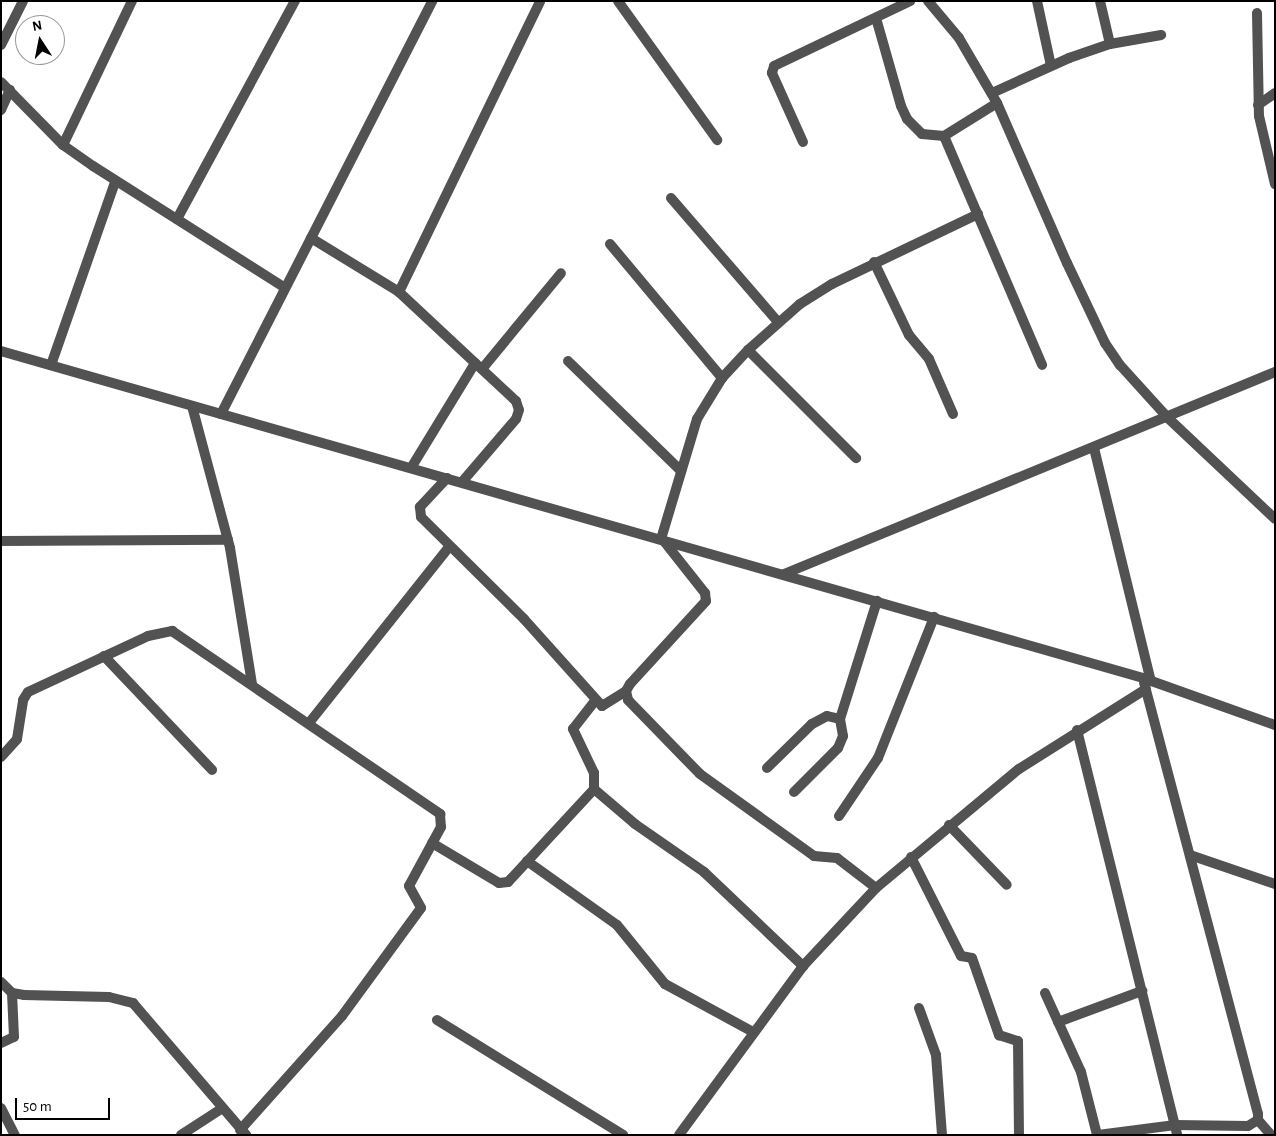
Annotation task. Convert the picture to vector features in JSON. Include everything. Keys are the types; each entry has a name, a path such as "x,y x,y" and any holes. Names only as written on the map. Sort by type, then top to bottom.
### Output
{"street":[{"path":"1,45 23,1"},
{"path":"63,145 132,1"},
{"path":"177,219 295,1"},
{"path":"221,414 432,1"},
{"path":"399,292 540,1"},
{"path":"618,1 717,140"},
{"path":"804,142 772,74 774,66 910,1"},
{"path":"928,1 959,38 998,103 1090,315 1120,365 1168,418 1275,519"},
{"path":"1037,1 1051,66"},
{"path":"1100,1 1110,44"},
{"path":"1257,13 1258,105 1262,136 1275,184"},
{"path":"876,18 907,119 922,134 944,136 998,103"},
{"path":"992,93 1051,66 1110,44 1161,35"},
{"path":"1,82 63,145 115,182 285,288"},
{"path":"1,110 10,90"},
{"path":"1258,105 1275,93"},
{"path":"944,136 1042,365"},
{"path":"51,365 115,182"},
{"path":"671,198 778,322"},
{"path":"662,539 697,419 722,378 748,350 778,322 808,299 874,262 978,214"},
{"path":"311,238 399,292 516,401 519,410 516,419 462,482"},
{"path":"610,244 722,378"},
{"path":"874,262 907,332 929,359 953,414"},
{"path":"411,468 478,366 561,273"},
{"path":"748,350 856,458"},
{"path":"1,351 934,617 1275,725"},
{"path":"568,361 681,471"},
{"path":"784,574 1168,418 1275,372"},
{"path":"192,406 228,540 252,684"},
{"path":"1094,448 1147,683 1258,1120 1271,1135"},
{"path":"447,478 418,511 421,517 530,625 604,707 626,691 706,601 705,594 662,539"},
{"path":"1,541 228,540"},
{"path":"308,722 450,546"},
{"path":"794,792 838,748 843,736 840,719 877,601"},
{"path":"839,816 878,758 934,617"},
{"path":"1,757 17,739 23,700 28,692 155,633 172,632 308,722 440,814 441,827 409,886 421,908 342,1016 243,1132 221,1109 133,1003 109,997 12,993"},
{"path":"104,656 212,770"},
{"path":"679,1135 803,966 876,888 949,825 1019,769 1147,683"},
{"path":"626,691 628,700 700,774 814,856 837,858 876,888"},
{"path":"432,843 500,884 508,882 594,789 594,773 573,729 596,700"},
{"path":"767,768 812,724 827,716 840,719"},
{"path":"1077,730 1176,1130"},
{"path":"594,789 635,824 704,872 803,966"},
{"path":"949,825 1007,886"},
{"path":"1190,855 1275,884"},
{"path":"911,858 961,956 972,958 1000,1035 1018,1041 1019,1135"},
{"path":"528,861 617,925 665,984 753,1032"},
{"path":"1,982 12,993 14,1037 1,1043"},
{"path":"1058,1022 1142,990"},
{"path":"1044,994 1086,1086 1098,1135 1248,1126 1258,1120"},
{"path":"919,1008 936,1055 942,1135"},
{"path":"437,1020 623,1135"},
{"path":"1,1108 16,1135"},
{"path":"181,1135 221,1109"}]}
